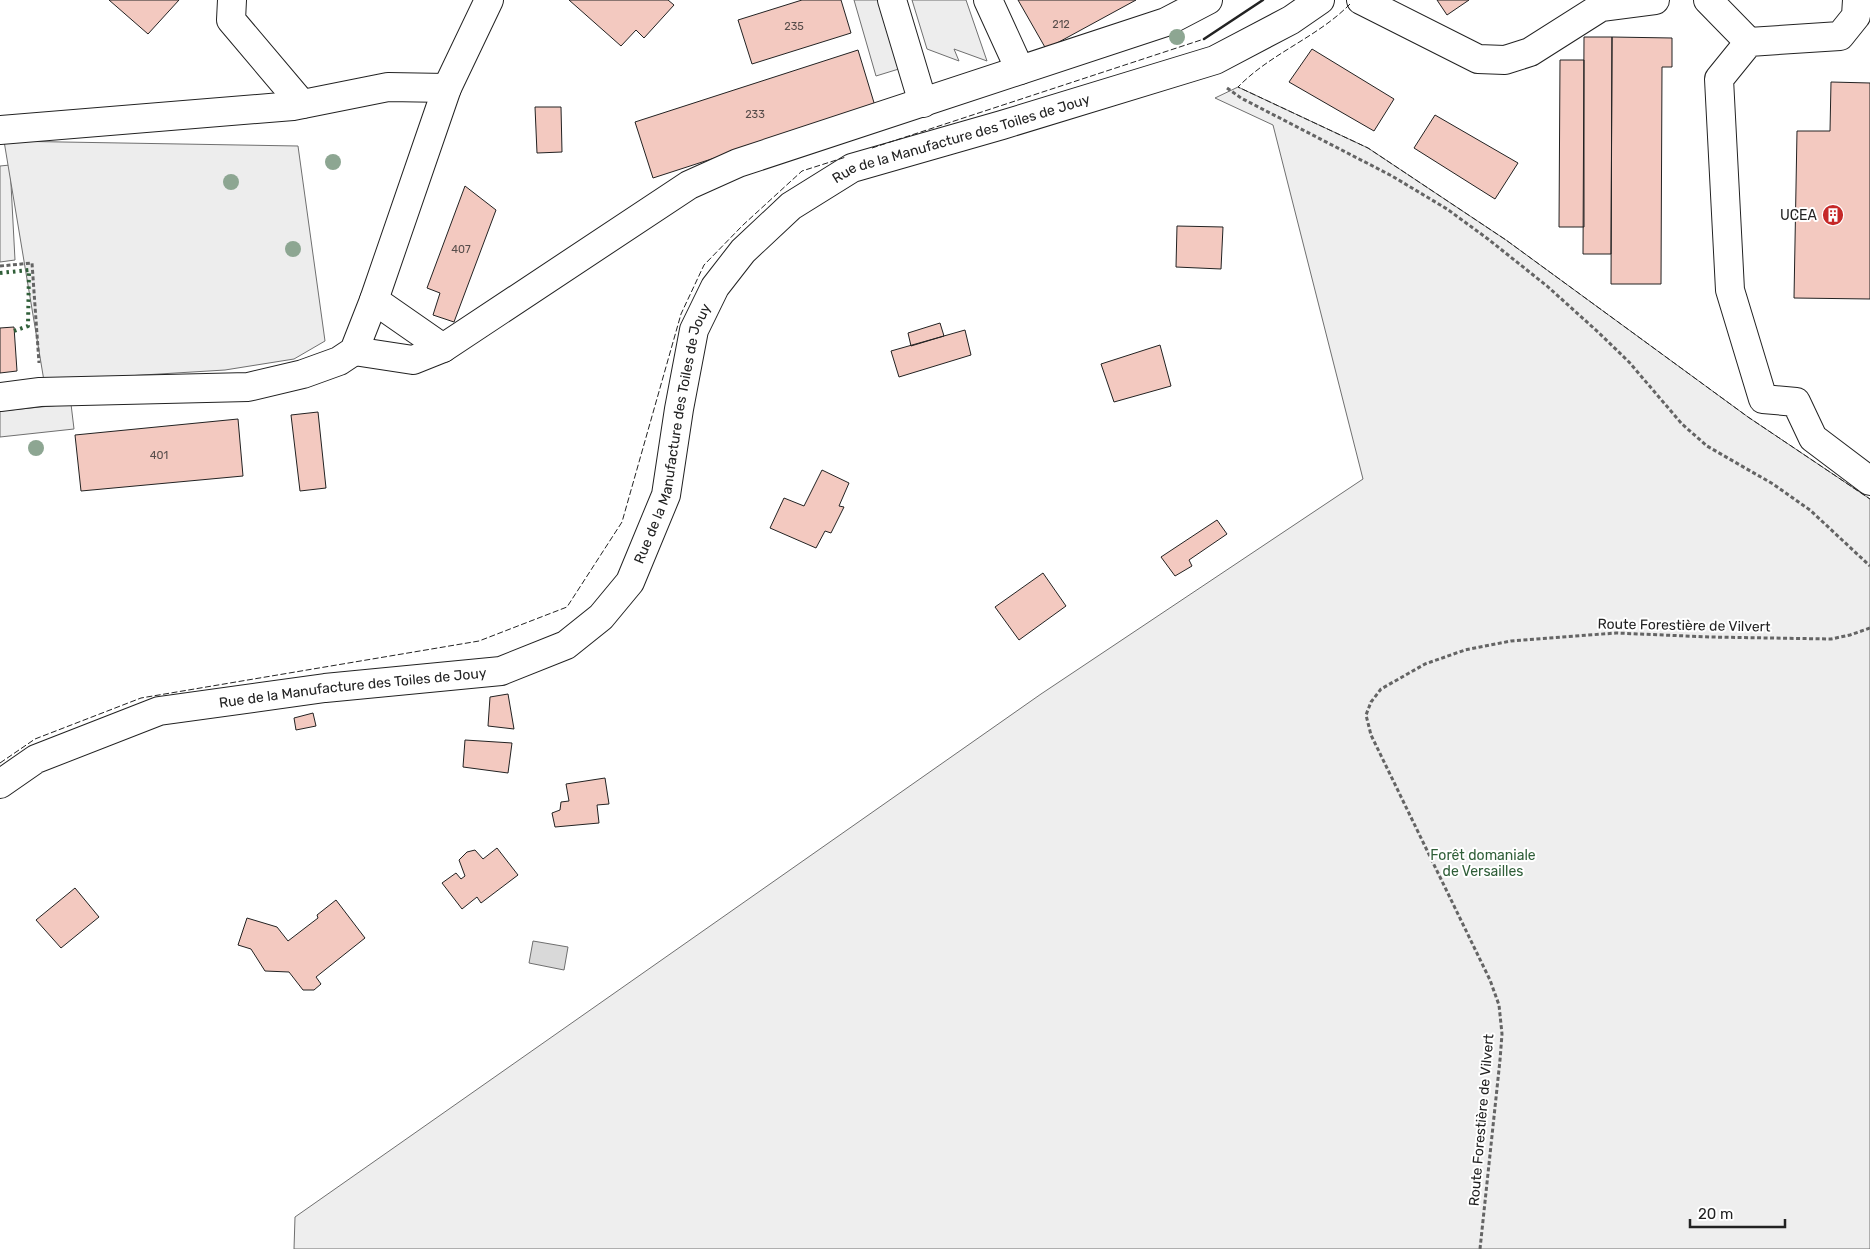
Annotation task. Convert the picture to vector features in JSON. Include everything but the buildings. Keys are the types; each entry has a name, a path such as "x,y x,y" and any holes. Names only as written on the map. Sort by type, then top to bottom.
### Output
{"street":[{"path":"232,0 231,20 302,104"},
{"path":"0,397 40,392 248,387 303,374 339,361 354,351 374,300 448,88 489,0"},
{"path":"892,0 923,103"},
{"path":"988,0 1020,70"},
{"path":"354,351 413,360 443,348 689,185 738,163 1166,22 1208,0"},
{"name":"Rue de la Manufacture des Toiles de Jouy","path":"0,784 36,759 159,711 325,688 501,671 566,645 600,617 630,582 666,495 679,409 694,330 715,287 743,251 791,206 852,168 1002,125 1215,60 1291,20 1320,0"},
{"path":"1361,0 1478,59 1505,60 1530,52 1602,7 1655,0"},
{"path":"1708,0 1749,42"},
{"path":"1857,0 1856,16 1840,36 1749,42 1719,79 1730,290 1763,399 1796,402 1813,438 1870,481"},
{"path":"0,130 302,104 388,87 448,88"},
{"path":"374,300 443,348"}],"path":[{"path":"1224,84 1241,98 1262,107 1392,176 1447,209 1488,239 1547,286 1598,332 1629,362 1682,424 1707,446 1773,484 1810,510 1870,566"},
{"path":"0,266 32,263 40,392"},
{"name":"Route Forestière de Vilvert","path":"1480,1249 1500,1060 1502,1034 1499,1005 1466,928 1428,856 1387,765 1371,735 1366,715 1371,702 1381,689 1425,664 1465,650 1512,641 1616,633 1710,638 1831,639 1870,628"}],"green space":[{"name":"Forêt domaniale de Versailles","path":"1238,87 1368,148 1506,240 1748,417 1870,499 1870,1249 294,1249 295,1217 1041,694 1363,479 1273,125 1215,98"},
{"path":"10,165 15,260 0,262 0,166"}],"shaded area":[{"path":"854,0 883,0 902,68 876,76"},
{"path":"912,0 966,0 987,61 954,49 959,61 927,49"},
{"path":"4,141 298,146 325,341 294,359 225,370 44,381"},
{"path":"71,404 74,429 0,437 0,411"},
{"path":"533,941 568,947 564,970 529,963"}],"hedge":[{"path":"0,273 29,270 28,326 14,331"}],"fence":[{"path":"1350,4 1324,26 1265,64 1238,87 1368,148 1506,240 1748,417 1870,499"},
{"path":"872,148 1204,39"},
{"path":"0,763 35,739 141,698 479,641 567,607 622,522 681,314 704,265 743,225 802,171 846,157"}],"wall":[{"path":"1204,39 1263,0"}],"place":[{"name":"UCEA","path":"1833,215"}]}
